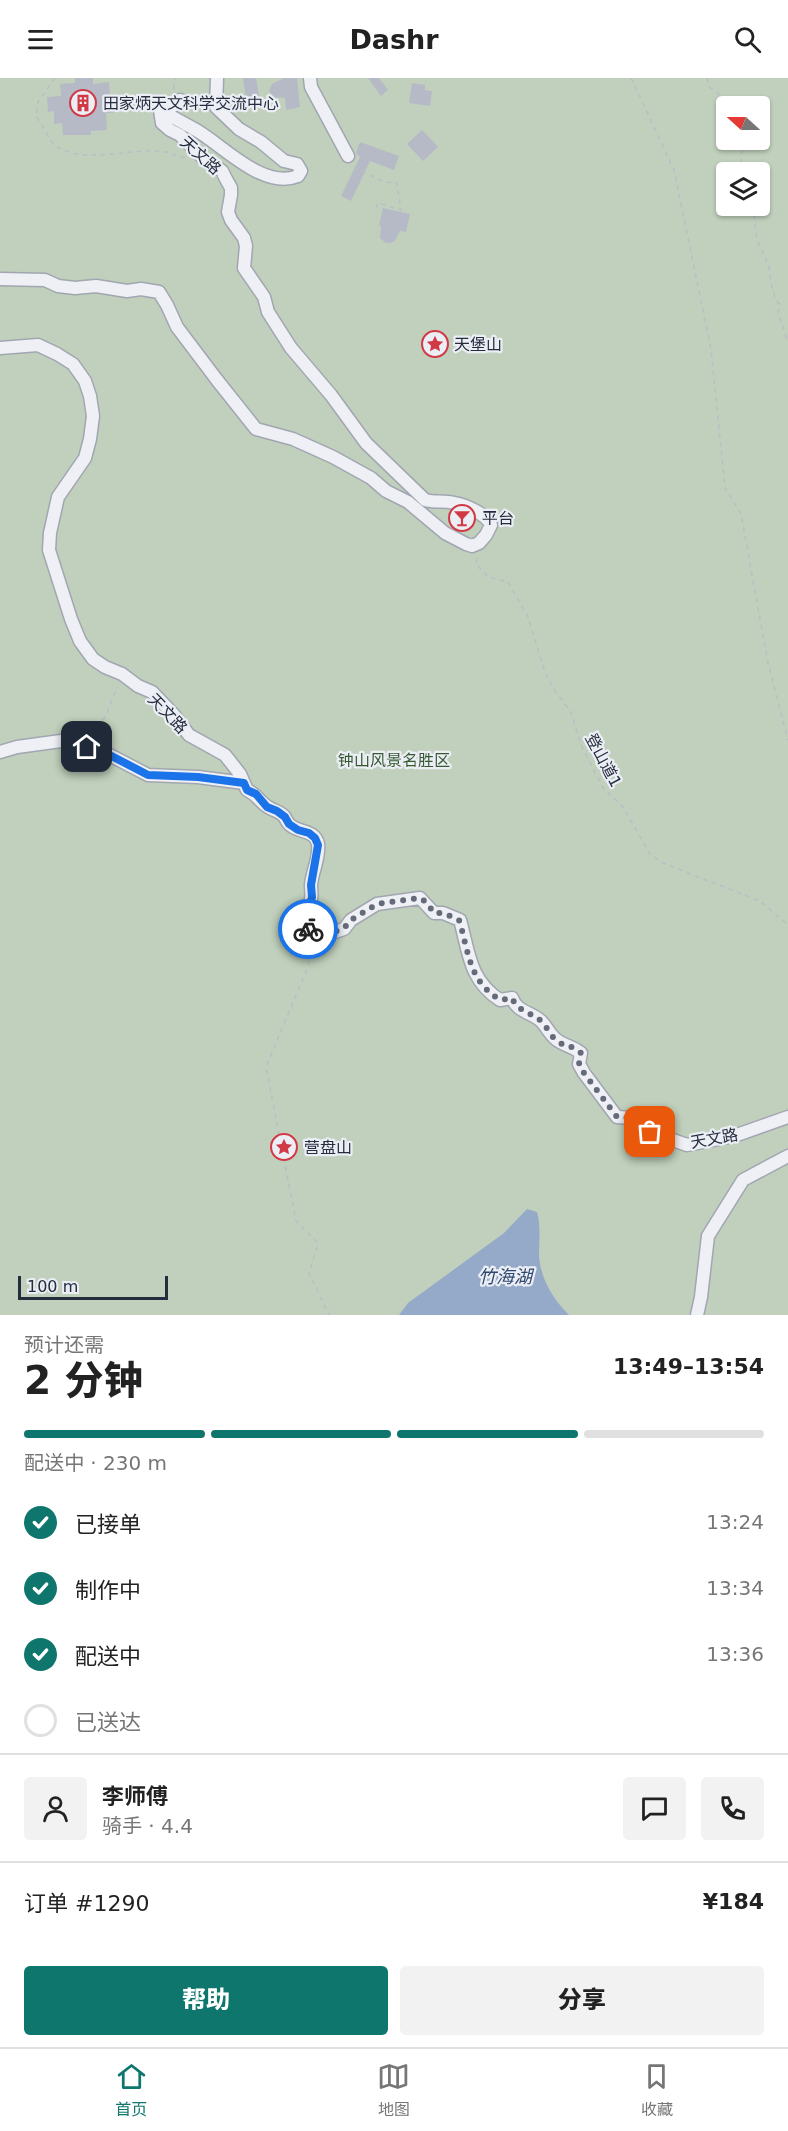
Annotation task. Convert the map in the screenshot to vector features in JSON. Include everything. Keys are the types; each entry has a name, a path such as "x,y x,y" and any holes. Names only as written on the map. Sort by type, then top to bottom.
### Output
{"lane":[{"path":"160,110 197,130 250,167 272,177 290,179 298,176 300,171 297,164 284,161 261,142 239,129 216,107 217,78"},
{"path":"310,78 311,87 348,156"},
{"path":"160,110 173,106 180,100"},
{"name":"天文路","path":"160,110 162,123 215,165 231,188 228,212 244,238 246,246 244,268 264,297 268,312 291,348 331,395 366,443 425,500 434,503 453,502 470,508 489,520 491,525 479,543"},
{"path":"0,279 45,280 58,286 75,288 96,286 127,291 159,292 177,327 256,429 293,439 333,457 371,478 386,492 408,502 445,533 472,546 479,543"},
{"name":"天文路","path":"0,348 38,345 57,354 73,364 85,381 90,396 93,416 90,440 85,458 58,497 50,533 49,550 80,641 93,659 152,693 174,715 189,735 225,754 240,774 247,790 256,794 267,807 277,811 298,830 309,833 315,838 318,845 311,885 312,897 306,919 308,928 314,935 321,937 344,928 351,920 377,904 420,898 434,913 443,913 459,920 475,975 488,992 500,1000 512,998 517,1007 541,1022 560,1043 572,1045 581,1053 579,1064 584,1073 617,1117 632,1118 650,1132 687,1145 734,1136 788,1117"},
{"path":"0,752 16,747 61,741 100,750 148,775 198,777 244,783"},
{"path":"697,1315 708,1236 743,1180 788,1156"}],"path":[{"path":"55,78 42,93 36,116 54,145 70,153 119,155 168,152 178,158 200,155"},
{"path":"631,78 674,170 711,349 725,488 741,514 768,663 788,740"},
{"path":"707,78 709,87 720,96"},
{"path":"376,208 378,203 401,210 397,183 384,182"},
{"path":"754,216 757,240 770,266 771,284 780,305 778,313 788,342"},
{"name":"登山道1","path":"479,543 477,564 488,577 508,582 528,617 545,672 555,691 572,712 581,745 603,788 623,807 650,854 679,870 760,901 788,925"},
{"path":"87,747 107,713 119,685 127,678"},
{"path":"308,928 309,964 266,1067 296,1221 318,1243 309,1273 329,1315"}],"green space":[{"name":"钟山风景名胜区","path":"0,78 788,78 788,1315 0,1315"}],"water":[{"name":"竹海湖","path":"527,1209 537,1212 540,1265 545,1281 553,1296 569,1315 399,1315 408,1303 504,1233"}],"building":[{"name":"田家炳天文科学交流中心","path":"75,78 93,78 93,84 109,82 110,95 119,95 121,112 106,113 107,130 91,131 91,135 63,135 62,123 54,124 54,111 48,112 47,97 61,96 60,84 75,83"},
{"path":"243,78 256,78 259,96 246,99"},
{"path":"284,78 297,78 300,107 286,110 285,98 274,97 269,91 272,84"},
{"path":"368,78 379,78 388,90 381,96"},
{"path":"412,83 425,85 425,90 432,91 430,106 409,103"},
{"path":"422,130 438,147 423,161 407,144"},
{"path":"360,142 399,156 394,170 370,161 351,201 341,196 360,157 356,153"},
{"path":"383,208 410,214 406,232 400,231 395,241 391,243 386,243 380,238 381,226 379,225"}],"way so far":[{"path":"308,929 314,935 321,937 344,928 351,920 377,904 420,898 434,913 443,913 459,920 475,975 488,992 500,1000 512,998 517,1007 541,1022 560,1043 572,1045 581,1053 579,1064 584,1073 617,1117 632,1118 650,1132"}],"place":[{"name":"田家炳天文科学交流中心","path":"83,103"},
{"name":"天堡山","path":"435,344"},
{"name":"平台","path":"462,518"},
{"name":"营盘山","path":"284,1147"}],"route":[{"path":"87,747 100,750 148,775 198,777 244,783 247,790 256,794 267,807 285,817 289,824 309,833 318,845 311,885 312,897 307,910 308,929"}]}
